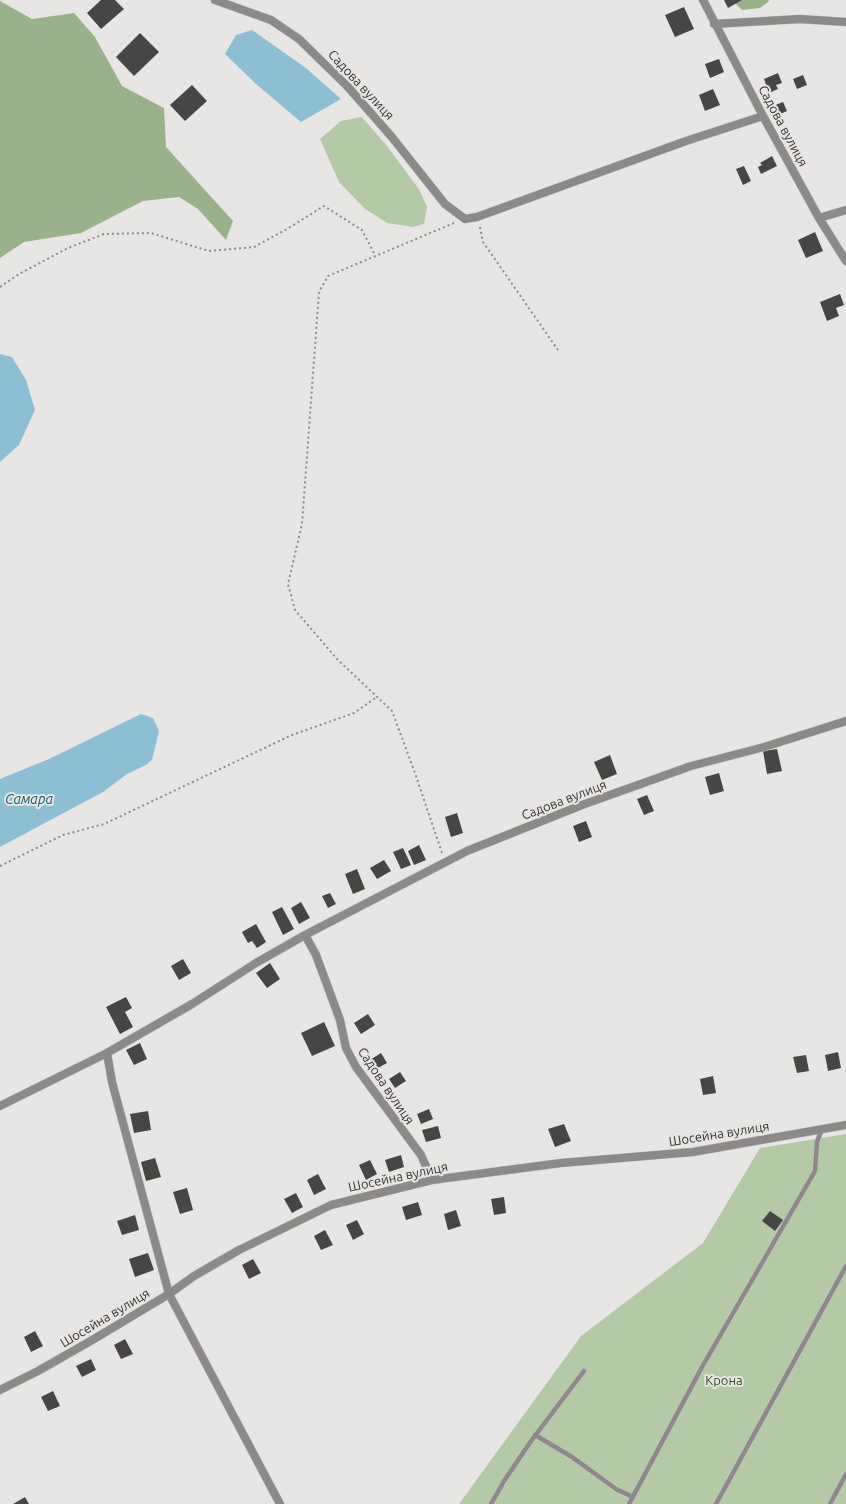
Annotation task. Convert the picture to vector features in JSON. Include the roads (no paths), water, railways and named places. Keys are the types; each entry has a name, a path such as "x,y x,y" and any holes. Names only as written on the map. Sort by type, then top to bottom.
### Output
{"street":[{"name":"Садова вулиця","path":"215,0 271,20 299,39 348,87 391,136 445,204 465,218 477,216 686,141 763,116"},
{"name":"Садова вулиця","path":"703,0 714,24 763,116 819,218 846,261"},
{"path":"714,24 800,20 846,22"},
{"path":"819,218 846,210"},
{"name":"Садова вулиця","path":"0,1106 106,1053 192,1004 256,963 305,935 468,851 582,805 684,769 764,747 846,721"},
{"name":"Садова вулиця","path":"305,935 316,955 340,1020 346,1048 391,1117 421,1155 432,1180"},
{"path":"106,1053 112,1082 169,1294 280,1504"},
{"name":"Шосейна вулиця","path":"0,1390 38,1371 169,1294 194,1276 238,1250 331,1205 432,1180 561,1163 693,1152 846,1125"}],"lane":[{"path":"629,1504 702,1367 814,1171 817,1142 822,1129"},
{"path":"716,1504 846,1266"},
{"path":"492,1504 504,1481 535,1435 584,1371"},
{"path":"535,1435 632,1498"},
{"path":"830,1504 846,1474"}],"water":[{"path":"252,30 306,68 341,99 301,122 256,84 225,54 236,35"},
{"path":"0,354 12,357 26,380 35,410 19,445 0,462"},
{"name":"Самара","path":"141,714 153,718 159,731 152,760 146,765 127,774 103,792 0,847 0,779 49,759"}],"park label":[{"name":"Крона","path":"724,1381"}]}
